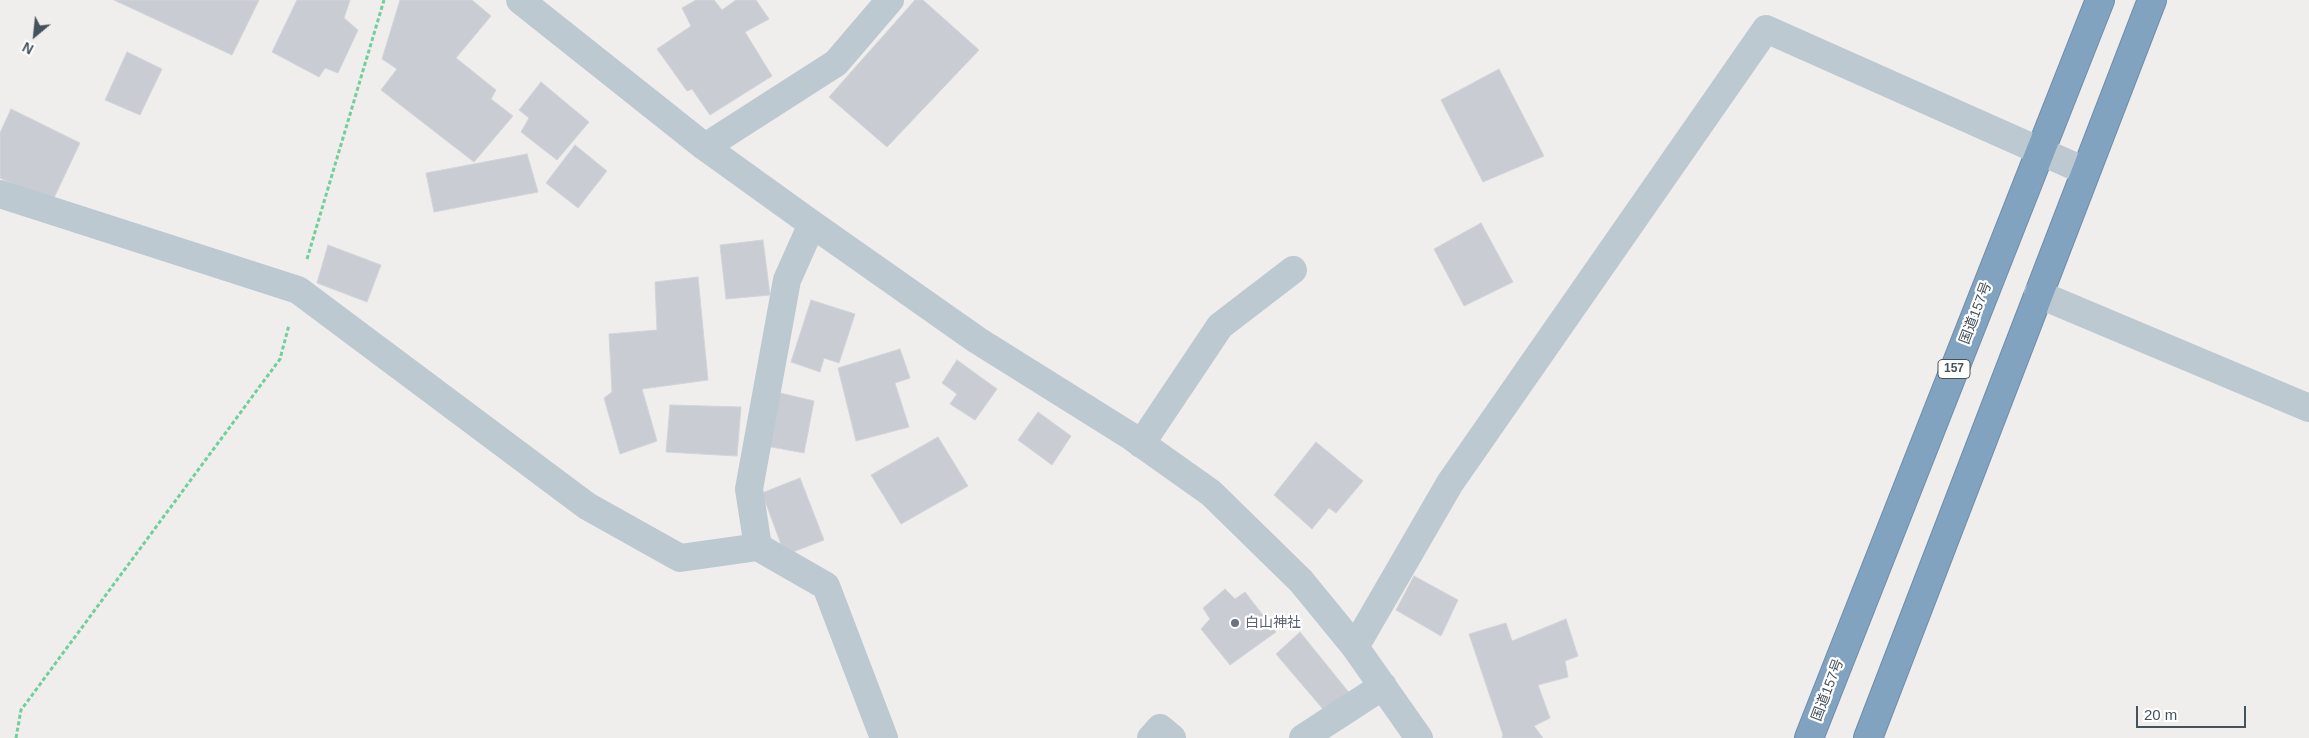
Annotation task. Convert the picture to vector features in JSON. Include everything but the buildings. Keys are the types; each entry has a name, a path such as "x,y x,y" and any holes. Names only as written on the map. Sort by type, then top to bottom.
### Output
{"highway":[{"name":"国道157号","path":"1809,738 2100,0"},
{"path":"1868,738 2152,0"}],"street":[{"path":"520,0 705,147 812,224 977,340 1141,444 1211,493 1301,581 1355,647 1419,738"},
{"path":"705,147 836,63 890,0"},
{"path":"1355,647 1450,483 1766,29 2040,149 2085,171"},
{"path":"0,194 298,290 587,506 680,558 758,547 826,586 884,738"},
{"path":"758,547 749,489 788,280 812,224"},
{"path":"1141,444 1220,326 1293,270"},
{"path":"2038,294 2309,408"},
{"path":"1303,738 1383,686"},
{"path":"1150,738 1160,728 1172,738"}],"path":[{"path":"16,738 21,710 280,359 298,290 384,0"}],"place":[{"name":"白山神社","path":"1235,623"}]}
